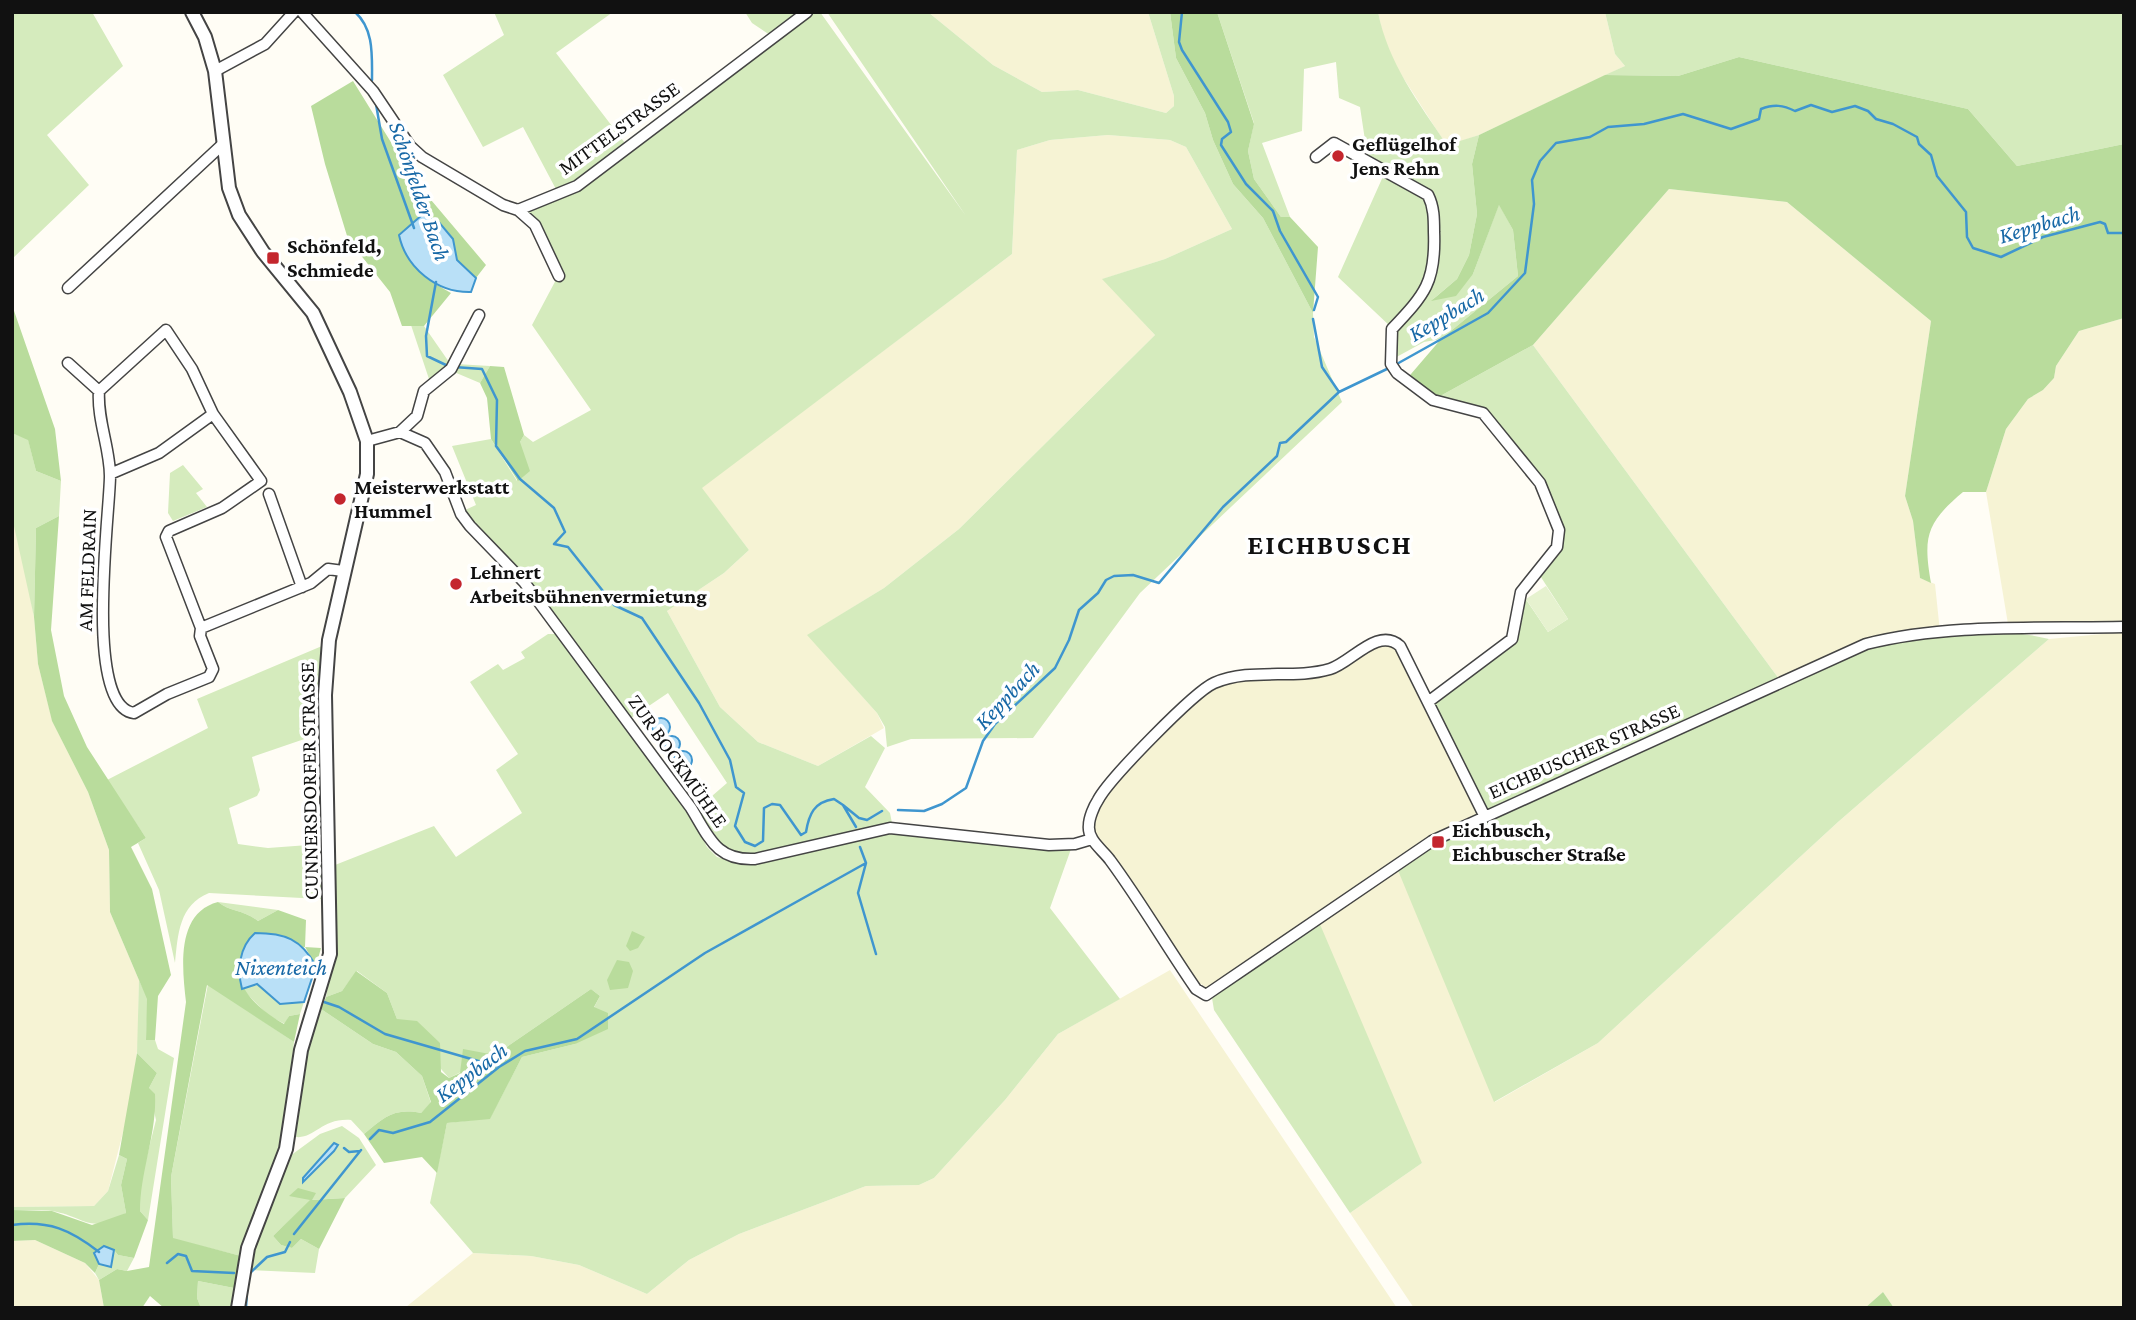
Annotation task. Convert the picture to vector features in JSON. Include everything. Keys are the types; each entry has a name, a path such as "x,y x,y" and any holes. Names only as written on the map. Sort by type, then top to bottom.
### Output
{"street":[{"name":"CUNNERSDORFER STRASSE","path":"192,12 205,37 215,71 229,188 239,215 262,251 313,313 350,392 367,441 365,485 329,640 325,695 330,954 301,1050 286,1149 248,1248 238,1306"},
{"path":"215,71 265,44 294,12"},
{"path":"302,12 373,91 410,146 422,157 503,205 519,210 535,225 559,276"},
{"name":"MITTELSTRASSE","path":"519,210 577,186 807,12"},
{"path":"1316,157 1334,143 1428,195 1433,205 1435,260 1432,279 1424,295 1392,328 1397,373 1433,400 1483,413 1540,483 1559,530 1557,547 1523,589 1512,639 1428,702"},
{"path":"68,288 223,144"},
{"path":"367,441 400,432 417,416 424,391 452,366 479,315"},
{"path":"68,363 99,391 166,330 192,369 213,414 261,481 222,508 169,531 166,537 201,628 302,587 328,569 343,571"},
{"name":"AM FELDRAIN","path":"99,391 110,474 100,618 108,674 116,695 129,712 134,713 167,694 209,677 213,669 200,636 201,628"},
{"path":"110,474 159,453 213,414"},
{"name":"ZUR BOCKMÜHLE","path":"400,432 415,436 434,453 465,520 524,582 691,808 715,846 725,855 738,860 755,859 890,828 1049,845 1075,845 1092,839"},
{"path":"269,494 302,587"},
{"name":"EICHBUSCHER STRASSE","path":"1092,839 1109,859 1196,989 1206,995 1432,841 1484,815 1651,744 1866,644 1904,634 2124,627"},
{"path":"1092,839 1088,826 1098,800 1145,745 1213,684 1258,673 1314,673 1334,668 1379,640 1395,642 1400,646 1484,815"}],"shaded area":[{"path":"928,12 1148,12 1174,96 1174,106 1166,113 1078,90 1042,92 993,65"},
{"path":"1378,12 1605,12 1615,54 1625,66 1479,135 1447,146 1397,68 1384,41"},
{"path":"1108,135 1170,140 1186,147 1232,229 1165,259 1103,279 1155,335 959,529 884,588 808,635 877,713 884,728 818,766 758,742 720,707 667,611 724,573 749,550 701,488 1012,254 1017,150 1050,140"},
{"path":"1669,189 1787,202 1931,321 1905,496 1913,521 1920,578 1935,584 1940,632 1782,683 1533,345"},
{"path":"2124,318 2124,627 2009,630 1986,492 2006,429 2028,399 2043,390 2054,378 2056,366 2079,331"},
{"path":"12,518 20,540 34,617 38,664 52,720 88,792 109,850 110,912 139,980 138,1043 131,1101 108,1191 94,1206 12,1207"},
{"path":"2124,632 2124,1308 1894,1308 1883,1292 1865,1308 1414,1308 1350,1213 1422,1163 1220,990 1212,998 1204,986 1196,981 1095,835 1093,822 1100,804 1145,745 1213,684 1258,673 1314,673 1379,640 1395,642 1481,821 1495,1102 1598,1043 1838,822 2049,639"},
{"path":"1170,970 1397,1308 406,1307 473,1253 531,1256 579,1265 647,1294 689,1260 739,1234 866,1186 919,1185 934,1178 1005,1100 1058,1034"},
{"path":"35,1240 85,1263 99,1280 104,1308 12,1308 12,1241"}],"green space":[{"path":"12,12 92,12 123,66 47,135 89,185 12,259"},
{"path":"494,12 613,12 556,53 628,147 773,37 752,23 745,12 820,12 966,216 827,12 928,12 993,65 1042,92 1078,90 1166,113 1174,106 1174,96 1148,12 1170,12 1176,58 1205,113 1213,140 1233,184 1263,218 1313,313 1314,337 1342,402 1140,593 1033,738 911,739 887,747 885,727 877,713 807,635 884,588 959,529 1155,335 1102,279 1165,259 1232,229 1186,147 1170,140 1108,135 1050,140 1017,150 1012,254 702,488 749,550 724,573 667,611 720,707 758,742 818,766 871,736 885,748 865,787 890,813 894,833 927,833 981,843 1071,849 1050,908 1120,999 1058,1034 1005,1100 934,1178 919,1185 866,1186 739,1234 689,1260 647,1294 579,1265 531,1256 473,1253 430,1203 447,1123 490,1118 522,1057 575,1044 600,996 591,989 495,1055 449,1078 397,1019 387,993 357,971 342,991 326,997 336,940 335,865 434,826 456,857 522,813 496,770 518,754 470,682 498,664 503,670 525,658 521,652 548,634 555,634 683,800 707,847 717,857 734,862 697,809 727,783 668,693 631,718 519,570 473,523 465,510 476,505 452,446 491,439 517,481 520,442 524,435 533,442 591,410 532,325 558,276 535,225 518,210 558,193 523,127 483,147 443,75 504,35"},
{"path":"1170,12 1217,12 1254,124 1248,151 1254,179 1281,217 1290,217 1318,247 1313,313 1263,218 1233,184 1213,140 1205,113 1176,58"},
{"path":"1217,12 1378,12 1397,65 1447,145 1479,135 1472,164 1477,214 1469,255 1457,279 1432,300 1473,274 1499,204 1513,230 1518,276 1441,339 1424,342 1391,360 1392,328 1338,277 1385,172 1368,160 1360,107 1339,98 1336,62 1304,69 1302,131 1262,143 1290,217 1281,217 1254,179 1248,151 1254,123"},
{"path":"1605,12 2124,12 2124,144 2017,166 1968,109 1739,57 1678,76 1605,75 1625,66 1615,54"},
{"path":"1739,57 1968,109 2017,166 2124,144 2124,318 2079,331 2056,366 2054,378 2043,390 2028,399 2006,429 1986,492 1963,492 1941,513 1930,532 1928,542 1931,583 1920,578 1913,521 1905,496 1931,321 1787,202 1669,189 1533,345 1433,400 1405,381 1441,339 1518,276 1513,230 1499,205 1473,274 1456,296 1431,301 1457,279 1469,255 1477,214 1472,164 1479,135 1605,75 1678,76"},
{"path":"353,81 415,181 486,265 476,278 457,260 453,239 438,221 422,215 400,235 407,254 418,270 451,293 424,326 402,326 390,292 348,239 325,164 311,106"},
{"path":"12,305 55,429 61,481 36,471 28,440 12,433"},
{"path":"411,325 424,326 449,362 446,370 430,382"},
{"path":"1533,345 1782,683 1855,648 1909,633 1981,630 2049,639 1838,822 1598,1043 1494,1102 1397,868 1481,820 1428,702 1512,639 1521,592 1548,632 1568,619 1537,571 1557,547 1559,531 1540,483 1484,413 1433,400"},
{"path":"456,364 490,366 480,383 454,372"},
{"path":"490,366 504,367 524,435 520,442 530,471 518,481 491,439 487,398 480,383"},
{"path":"12,433 28,439 36,471 61,481 59,516 36,528 34,617 12,517"},
{"path":"183,465 203,489 196,493 207,507 173,521 168,513 170,473"},
{"path":"59,516 51,630 64,696 87,747 146,838 131,847 152,889 171,975 158,996 155,1040 146,1040 147,999 110,912 109,850 88,792 52,721 38,664 34,617 36,528"},
{"path":"1546,586 1568,619 1548,632 1526,599"},
{"path":"322,646 319,690 322,733 252,757 260,790 257,796 229,808 238,844 268,848 322,844 321,899 209,893 199,898 186,913 179,931 175,963 159,890 138,843 146,838 107,780 208,728 197,699"},
{"path":"218,902 278,910 258,921"},
{"path":"218,902 258,921 278,910 306,920 305,947 239,976 251,998 277,1020 284,1024 289,1016 300,1014 294,1042 207,985 171,1177 173,1238 241,1256 234,1288 198,1281 197,1298 201,1308 164,1308 150,1296 142,1308 104,1308 99,1280 117,1269 127,1271 149,1267 186,1002 183,973 185,943 188,929 195,917 204,908"},
{"path":"1319,922 1422,1163 1350,1213 1214,1010 1212,998"},
{"path":"632,931 645,937 638,948 630,951 626,946"},
{"path":"305,947 321,948 316,966"},
{"path":"617,960 629,962 633,971 628,988 610,990 607,980"},
{"path":"356,971 387,993 397,1019 417,1021 440,1043 441,1072 449,1078 460,1073 463,1049 495,1055 591,989 600,996 594,1007 608,1013 608,1029 575,1044 522,1057 490,1119 447,1123 437,1173 422,1157 384,1163 364,1134 390,1115 403,1112 421,1113 431,1102 422,1076 396,1052 373,1044 321,1009 326,997 342,991"},
{"path":"139,980 148,999 146,1039 155,1040 158,1049 174,1058 148,1220 140,1211 140,1184 156,1120 149,1088 157,1073 137,1053"},
{"path":"208,984 294,1042 282,1146 241,1256 173,1239 171,1177"},
{"path":"257,984 280,1004 304,1002 300,1014 289,1016 285,1024 269,1016 242,989"},
{"path":"321,1009 373,1044 396,1052 422,1076 431,1103 421,1113 403,1112 390,1115 364,1134 351,1120 341,1120 303,1137 296,1137 305,1055"},
{"path":"137,1053 157,1073 149,1088 155,1094 154,1124 140,1211 148,1220 134,1258 118,1255 114,1250 94,1253 99,1264 95,1273 85,1263 35,1240 12,1241 12,1210 52,1211 92,1225 126,1213 121,1185 127,1159 119,1155"},
{"path":"342,1126 359,1138 376,1165 345,1198 311,1200 273,1236 281,1245 292,1248 301,1239 319,1249 315,1273 247,1270 290,1156 320,1134"},
{"path":"119,1155 127,1159 121,1185 126,1213 95,1224 52,1211 12,1210 12,1207 94,1206 108,1191"},
{"path":"298,1188 316,1193 312,1200 345,1198 319,1249 301,1239 292,1248 281,1245 273,1236 310,1200 289,1196"},
{"path":"114,1250 118,1255 134,1258 127,1271 117,1269 99,1280 95,1273 99,1264 111,1267"},
{"path":"198,1281 234,1288 234,1307 201,1308 197,1298"},
{"path":"1883,1292 1894,1308 1865,1308"}],"water":[{"path":"422,215 438,221 453,239 457,260 476,278 471,292 446,288 435,283 408,258 399,235"},
{"path":"661,718 667,721 670,727 667,733 661,736 655,733 652,727 655,721"},
{"path":"669,736 675,736 680,744 678,750 669,752 664,747 664,741"},
{"path":"683,751 689,754 692,760 689,766 683,769 677,766 674,760 677,754"},
{"name":"Nixenteich","path":"255,933 275,934 291,939 310,957 316,966 304,1002 280,1004 257,984 242,989 241,959 246,945"},
{"path":"334,1143 338,1145 334,1151 303,1182 303,1178"},
{"path":"104,1246 114,1250 111,1267 99,1264 94,1253"}],"waterway":[{"name":"Schönfelder Bach","path":"355,12 369,34 372,80"},
{"path":"1182,12 1179,42 1182,50 1228,122 1231,132 1222,139 1221,145 1246,184 1273,211 1280,231 1318,297 1314,310"},
{"name":"Schönfelder Bach","path":"376,104 382,139 414,228"},
{"name":"Keppbach","path":"1395,365 1488,313 1525,273 1534,204 1532,180 1540,161 1556,143 1590,137 1608,127 1644,124 1683,114 1731,129 1759,119 1761,109 1770,106 1782,106 1795,111 1811,105 1832,112 1855,106 1868,111 1876,119 1893,124 1917,137 1919,144 1931,155 1937,176 1966,212 1967,237 1973,248 2001,257 2043,237 2100,222 2105,224 2108,233 2124,233"},
{"name":"Schönfelder Bach","path":"436,282 426,336 427,356 448,366"},
{"path":"1313,319 1322,367 1339,392"},
{"name":"Schönfelder Bach","path":"454,367 482,369 497,400 496,446 520,479 554,508 565,532 554,544 568,547 614,605 642,618 699,703 730,760 736,787 744,793 735,826 745,842 755,846 763,841 764,808 772,804 780,805 801,835 806,832 811,814 817,806 834,799 843,805"},
{"name":"Keppbach","path":"898,810 924,811 942,804 966,788 983,741 995,724 1055,668 1069,640 1079,610 1098,593 1106,580 1114,576 1133,575 1159,583 1223,507 1277,456 1280,443 1286,442 1339,392 1389,368"},
{"name":"Keppbach","path":"856,827 843,805 859,818 867,820 882,811"},
{"name":"Keppbach","path":"370,1139 379,1130 393,1133 430,1122 499,1067 525,1051 577,1039 705,953 866,863 860,847"},
{"path":"866,863 858,893 876,954"},
{"path":"324,1002 339,1007 385,1034 499,1067"},
{"path":"344,1148 349,1152 360,1151"},
{"name":"Keppbach","path":"294,1234 361,1150"},
{"path":"12,1225 37,1224 59,1228 99,1252"},
{"name":"Keppbach","path":"249,1274 267,1257 285,1252 290,1242"},
{"path":"167,1263 178,1254 186,1256 192,1271 234,1273"},
{"name":"Keppbach","path":"246,1308 247,1290"}],"place":[{"name":"Geflügelhof Jens Rehn","path":"1338,156"},
{"name":"Schönfeld, Schmiede","path":"273,258"},
{"name":"Meisterwerkstatt Hummel","path":"340,499"},
{"name":"Lehnert Arbeitsbühnenvermietung","path":"456,584"},
{"name":"Eichbusch, Eichbuscher Straße","path":"1438,842"}],"district":[{"name":"EICHBUSCH","path":"1330,544"}]}
